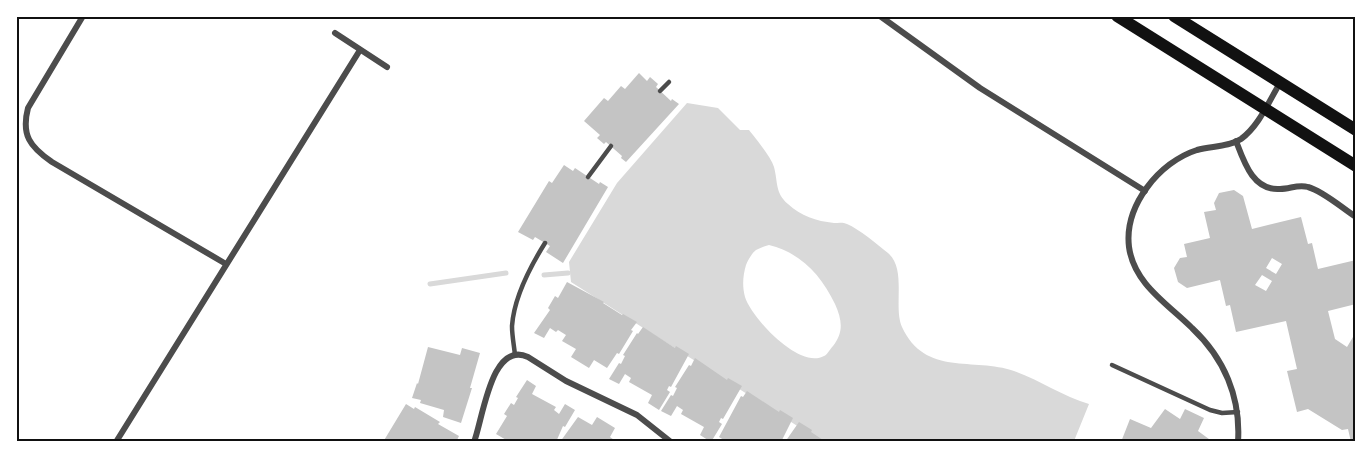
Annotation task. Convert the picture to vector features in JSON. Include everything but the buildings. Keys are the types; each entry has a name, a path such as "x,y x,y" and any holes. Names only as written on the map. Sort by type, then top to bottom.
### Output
{"main road":[{"path":"1117,16 1356,166"},
{"path":"1174,16 1356,130"}],"street":[{"path":"83,16 28,108 25,125 32,146 52,162 226,264"},
{"path":"880,16 980,88 1145,191"},
{"path":"335,33 387,67"},
{"path":"116,441 360,50"},
{"path":"1238,441 1238,412 1235,397 1222,366 1214,352 1192,327 1153,292 1137,271 1132,258 1129,235 1134,212 1145,191 1158,176 1175,161 1196,150 1236,141 1248,132 1280,83"},
{"path":"1236,141 1249,173 1261,183 1278,189 1309,187 1356,217"},
{"path":"474,441 497,369 506,358 515,355 528,357 573,385 625,408 648,422 671,441"}],"lane":[{"path":"660,91 669,82"},
{"path":"588,177 611,146"},
{"path":"515,355 512,329 514,315 524,280 545,243"},
{"path":"1112,365 1210,410 1238,412"}],"shaded area":[{"path":"687,103 718,108 740,130 749,130 763,148 774,167 779,191 788,204 809,217 852,226 894,260 897,268 900,319 912,343 924,353 937,359 1014,371 1089,404 1074,441 821,441 571,282 569,262 617,183","holes":["769,245 809,267 829,293 837,310 841,326 839,336 824,356 814,358 802,356 790,349 756,317 745,297 744,273 752,255 756,250"]}],"waterway":[{"path":"430,284 506,273"},
{"path":"544,275 568,273"}]}
